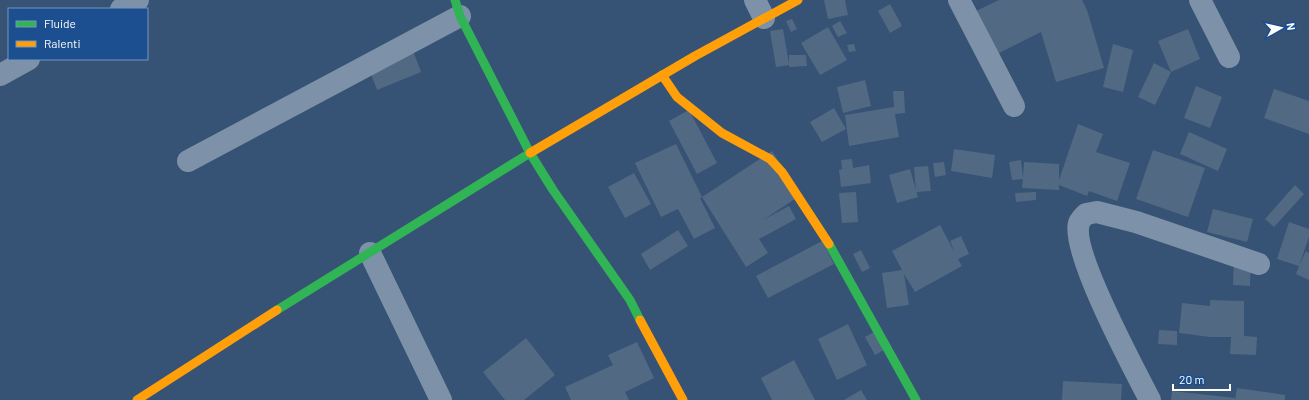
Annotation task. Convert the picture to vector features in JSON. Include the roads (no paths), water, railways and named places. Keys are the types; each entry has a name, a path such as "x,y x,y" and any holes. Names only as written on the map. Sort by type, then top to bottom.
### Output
{"street":[{"path":"123,8 138,0"},
{"path":"137,400 211,350 530,153 662,75 760,9 798,0"},
{"path":"959,0 1014,106"},
{"path":"1200,0 1229,57"},
{"path":"188,161 457,8 530,153 553,190 630,300 683,400"},
{"path":"0,75 27,60"},
{"path":"662,75 677,96 716,129 770,159 782,172 826,239 916,400"},
{"path":"1150,400 1110,322 1080,244 1079,223 1086,214 1097,212 1136,222 1259,264"},
{"path":"370,253 441,400"}]}
